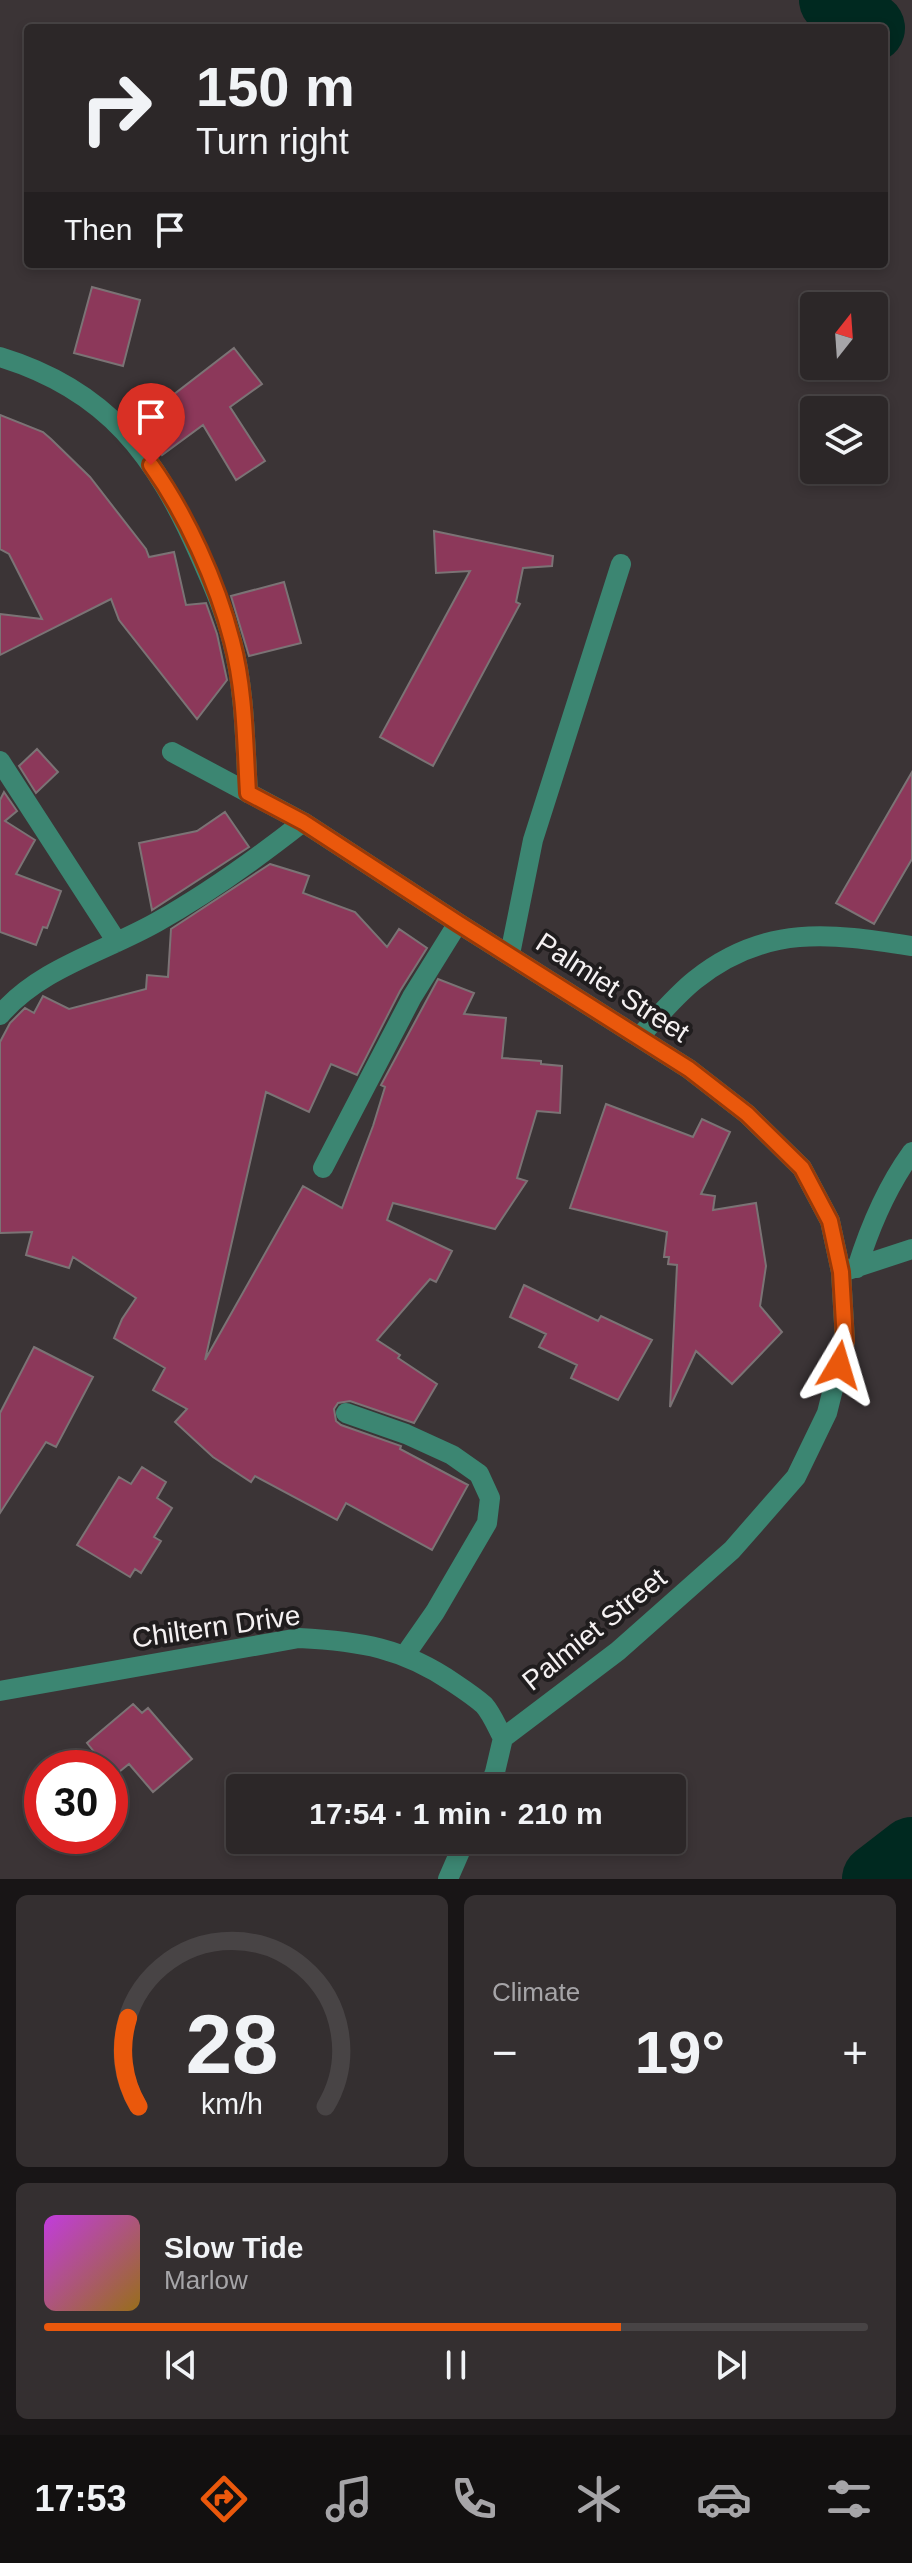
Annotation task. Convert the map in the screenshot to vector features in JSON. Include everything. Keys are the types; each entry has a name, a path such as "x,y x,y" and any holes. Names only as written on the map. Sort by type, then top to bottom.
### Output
{"street":[{"path":"0,357 31,367 72,388 102,410 138,446 164,483 212,582 232,641 242,693 248,793"},
{"path":"510,954 533,840 621,564"},
{"name":"Palmiet Street","path":"172,752 303,822 689,1069 747,1114 802,1168 830,1221 849,1270 845,1341 827,1413 796,1477 732,1550 618,1651 503,1738"},
{"path":"0,761 117,942"},
{"path":"0,1015 14,998 35,982 155,924 238,874 303,822"},
{"path":"323,1168 412,997 458,923"},
{"path":"639,1037 695,980 740,951 794,936 856,937 912,946"},
{"path":"849,1270 884,1195 912,1152"},
{"path":"849,1270 912,1249"},
{"path":"346,1413 406,1434 452,1455 479,1474 490,1498 487,1523 435,1612 405,1655"},
{"name":"Chiltern Drive","path":"0,1691 299,1638 366,1644 430,1666 484,1706 503,1738"},
{"path":"494,1774 503,1738"},
{"path":"448,1879 459,1854"}],"building":[{"path":"92,287 140,300 123,366 74,353"},
{"path":"234,348 262,384 230,407 265,461 236,480 203,425 162,455 138,422"},
{"path":"0,415 43,432 51,439 90,477 149,557 174,552 186,605 206,603 217,634 227,680 197,719 119,620 111,599 0,655 0,614 42,619 9,554 0,549"},
{"path":"434,531 553,556 552,566 523,568 516,602 520,604 433,766 380,737 470,571 436,573"},
{"path":"284,582 301,643 249,656 231,596"},
{"path":"37,749 58,772 36,793 19,766"},
{"path":"912,772 912,859 874,924 836,903"},
{"path":"4,792 17,811 5,821 35,840 16,874 61,891 47,928 43,927 36,945 0,932 0,800"},
{"path":"225,812 249,847 152,910 139,843 197,831"},
{"path":"270,864 309,876 303,893 355,912 387,947 399,929 427,948 400,991 357,1075 331,1064 309,1112 266,1092 205,1360 303,1186 342,1208 373,1126 385,1087 381,1085 438,979 474,993 464,1014 506,1018 502,1058 562,1066 560,1113 537,1111 517,1178 527,1181 495,1229 393,1203 387,1220 452,1251 436,1282 430,1279 377,1340 437,1384 414,1423 350,1401 338,1403 334,1409 336,1421 341,1425 401,1446 400,1449 468,1485 432,1550 346,1503 337,1520 255,1476 251,1482 213,1457 175,1422 187,1409 153,1390 165,1368 114,1338 136,1298 73,1257 69,1268 26,1255 32,1232 0,1233 0,1042 10,1023 25,1008 34,1013 43,996 69,1009 146,989 147,975 168,977 171,929"},
{"path":"606,1104 693,1137 702,1119 730,1132 701,1194 715,1196 713,1210 756,1203 766,1266 760,1306 782,1332 732,1384 696,1351 670,1407 677,1265 668,1264 669,1257 664,1257 667,1232 570,1208"},
{"path":"524,1285 598,1321 601,1316 652,1340 618,1400 571,1378 577,1365 539,1347 546,1334 510,1317"},
{"path":"34,1347 93,1377 56,1447 46,1442 0,1513 0,1413"},
{"path":"142,1467 166,1482 157,1498 172,1508 154,1537 161,1541 141,1573 135,1569 130,1577 77,1545 119,1477 131,1484"},
{"path":"133,1704 142,1713 148,1708 192,1759 153,1792 128,1765 128,1750 93,1750 87,1743"}],"waterway":[{"path":"834,0 865,24"},
{"path":"877,1879 912,1852"}],"route":[{"path":"151,465 182,516 212,582 232,641 242,693 248,793 303,822 689,1069 747,1114 802,1168 830,1221 841,1272 845,1341 839,1365"}]}
